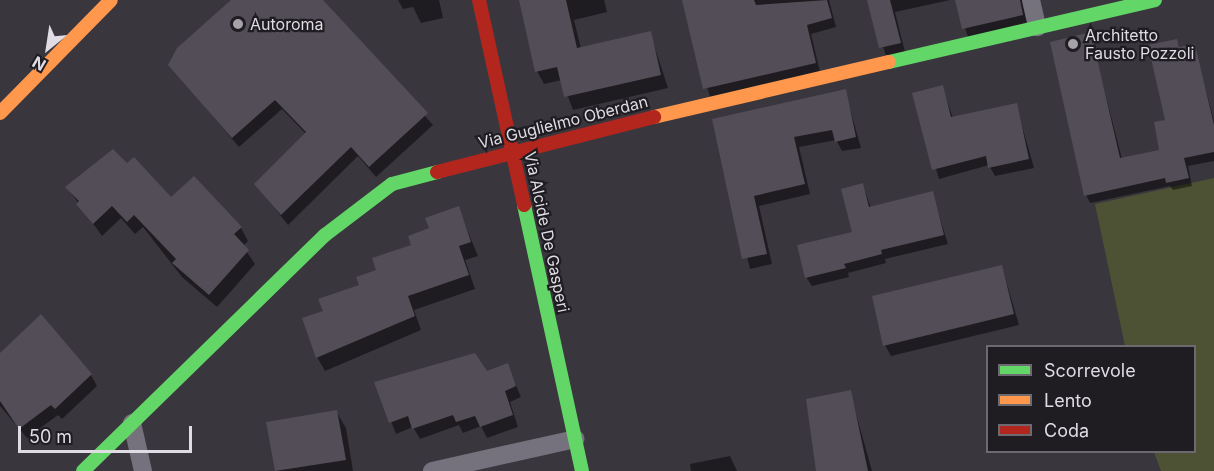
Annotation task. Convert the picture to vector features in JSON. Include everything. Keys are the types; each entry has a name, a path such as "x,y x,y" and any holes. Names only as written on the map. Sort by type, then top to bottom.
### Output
{"street":[{"path":"0,113 111,0"},
{"name":"Via Alcide De Gasperi","path":"479,0 582,471"},
{"path":"1031,0 1037,27"},
{"name":"Via Guglielmo Oberdan","path":"83,471 360,204 412,176 1155,0"},
{"path":"132,423 143,471"},
{"path":"432,471 575,439"}],"green space":[{"path":"1214,178 1214,471 1161,471 1154,453 1196,453 1196,345 1125,345 1095,204"}],"building":[{"path":"231,0 323,0 428,113 369,167 351,147 281,215 254,184 306,132 275,100 232,138 168,65 177,48"},
{"path":"519,0 566,0 577,48 651,31 661,75 564,97 557,67 535,72"},
{"path":"682,0 754,0 756,5 827,0 832,18 807,25 816,63 703,89"},
{"path":"867,0 890,0 901,43 879,48"},
{"path":"955,0 1020,0 1023,15 962,29"},
{"path":"1091,32 1120,158 1159,150 1154,122 1165,120 1148,45 1177,39 1179,47 1195,44 1214,125 1214,152 1184,158 1189,178 1166,183 1165,178 1084,196 1050,42"},
{"path":"943,85 951,117 1017,103 1029,159 988,168 986,156 932,170 912,93"},
{"path":"846,89 856,137 835,142 832,130 794,137 805,184 754,196 767,254 742,259 712,119"},
{"path":"113,149 127,163 134,157 171,197 194,176 242,227 234,234 249,250 209,295 172,263 176,259 134,215 127,222 112,206 93,224 76,204 79,201 65,187"},
{"path":"863,183 869,207 933,191 944,235 881,250 882,254 844,264 846,268 805,278 797,245 852,232 841,189"},
{"path":"459,206 471,242 459,246 469,275 408,296 415,316 316,358 302,318 323,311 318,299 359,285 356,277 376,270 372,258 411,245 408,236 429,228 425,218"},
{"path":"1002,265 1014,314 883,346 872,296"},
{"path":"41,314 92,374 55,409 51,405 19,429 0,401 0,353"},
{"path":"475,353 487,371 508,363 516,386 505,391 513,415 480,427 475,416 456,422 453,415 412,429 408,416 389,423 374,382"},
{"path":"851,390 868,471 816,471 806,399"},
{"path":"337,410 346,460 275,471 266,422"}],"traffic: fast":[{"path":"889,62 1155,0"},
{"path":"83,471 325,235 392,184 437,172"},
{"path":"524,205 582,471"}],"traffic: slow":[{"path":"0,113 111,0"},
{"path":"654,117 889,62"}],"traffic: jam":[{"path":"479,0 524,205"},
{"path":"437,172 654,117"}],"place":[{"name":"Autoroma","path":"238,24"},
{"name":"Architetto Fausto Pozzoli","path":"1073,44"}]}
